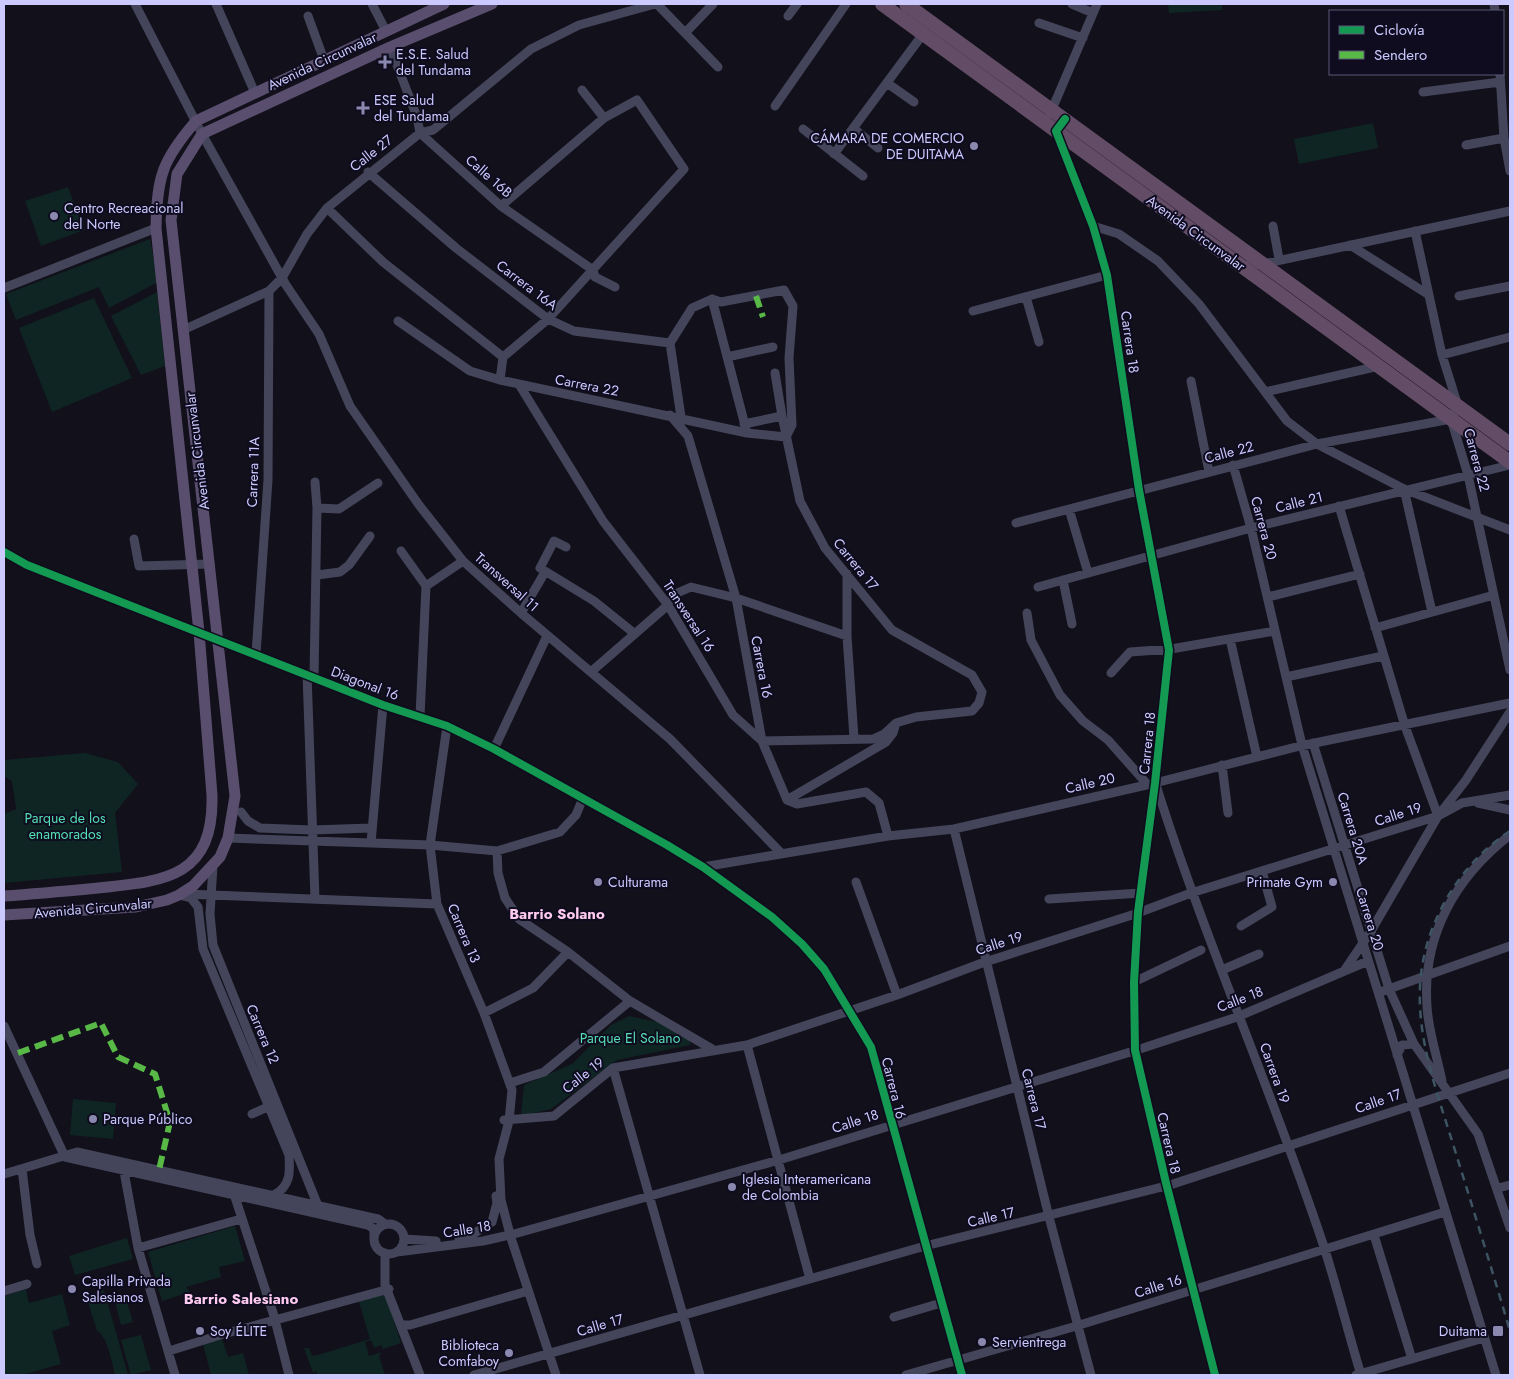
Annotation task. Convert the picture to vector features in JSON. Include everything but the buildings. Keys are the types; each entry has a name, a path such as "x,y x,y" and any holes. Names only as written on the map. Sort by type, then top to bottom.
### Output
{"highway":[{"name":"Avenida Circunvalar","path":"882,4 923,34 1013,90"},
{"name":"Avenida Circunvalar","path":"906,4 1051,121 1242,266 1510,463"},
{"name":"Avenida Circunvalar","path":"1051,121 1065,120 1510,444"}],"main road":[{"name":"Avenida Circunvalar","path":"4,915 136,907 167,900 193,886 213,866 228,838 235,796 171,220 172,200 177,174 202,134 390,48 492,4"},
{"name":"Avenida Circunvalar","path":"4,896 153,882 179,872 193,860 209,837 213,816 199,632 156,228 157,199 161,171 175,144 196,122 441,5"},
{"path":"441,5 447,24"}],"street":[{"name":"Transversal 11","path":"135,4 202,134 282,278 319,334 350,406 419,505 463,561 520,613 592,671 670,739 780,852"},
{"path":"216,4 255,93"},
{"path":"372,4 386,31"},
{"path":"656,4 718,67"},
{"name":"Calle 27","path":"183,330 269,291 282,278 307,234 327,208 368,172 420,132 433,130 531,49 579,25 656,4"},
{"path":"685,33 713,4"},
{"path":"788,16 797,4"},
{"path":"775,106 846,4"},
{"path":"1072,4 1093,14"},
{"path":"1051,121 1097,4"},
{"path":"308,16 324,60"},
{"path":"1039,23 1083,38"},
{"path":"834,154 923,34"},
{"path":"390,48 418,117 420,132"},
{"path":"1423,92 1500,78 1504,138 1510,172"},
{"path":"887,83 914,102"},
{"path":"582,90 604,118"},
{"path":"500,380 503,357 548,319 684,169 637,100 604,118 501,206"},
{"name":"Carrera 18","path":"1051,121 1093,226 1107,275 1139,490 1169,650 1151,783 1138,912 1134,982 1135,1050 1166,1186 1215,1375"},
{"path":"853,128 878,148"},
{"path":"804,129 863,176"},
{"name":"Calle 16B","path":"420,132 501,206 593,270 595,277 615,288"},
{"path":"1466,145 1504,138"},
{"name":"Carrera 16A","path":"368,172 456,248 548,319 574,331 670,343"},
{"path":"327,208 383,262 503,357"},
{"path":"1242,266 1263,264 1510,211"},
{"path":"1093,226 1118,234 1158,261 1199,304 1287,421 1317,444 1404,489 1510,530"},
{"path":"1273,226 1280,259"},
{"path":"4,288 156,228"},
{"path":"1415,231 1442,355 1458,406"},
{"path":"1350,245 1429,295"},
{"path":"973,311 1107,275"},
{"path":"1460,296 1510,286"},
{"path":"681,417 670,343 692,308 712,299 722,302 784,290 793,306 789,358 792,425 786,437"},
{"name":"Carrera 11A","path":"256,654 268,480 269,291"},
{"path":"1026,297 1039,342"},
{"path":"712,299 746,428 782,416"},
{"name":"Carrera 22","path":"398,321 470,371 520,386 786,437"},
{"path":"1442,355 1510,338"},
{"path":"727,356 773,347"},
{"path":"1265,392 1378,366 1399,363"},
{"name":"Carrera 17","path":"775,373 800,501 825,548 892,630 972,675 982,692 979,703 972,711 916,717 896,723"},
{"path":"1191,381 1209,472"},
{"name":"Transversal 16","path":"520,386 603,521 668,605 734,715 762,741"},
{"name":"Carrera 22","path":"1458,406 1451,419 1468,475 1510,670"},
{"name":"Carrera 16","path":"670,415 688,436 736,598 762,741 787,800"},
{"name":"Calle 22","path":"1016,523 1317,444 1451,419"},
{"name":"Calle 21","path":"1038,587 1152,557 1251,528 1510,463"},
{"name":"Carrera 20","path":"1233,465 1251,528 1302,745 1496,1375"},
{"path":"314,899 311,676 317,575 315,482"},
{"path":"317,508 339,509 378,483"},
{"path":"1404,489 1432,612"},
{"path":"1339,506 1405,726 1438,816"},
{"path":"1069,509 1088,573"},
{"path":"317,575 340,572 349,565 370,536"},
{"path":"134,539 139,566 210,564"},
{"path":"566,547 554,541 540,568 594,600 635,634"},
{"path":"401,551 426,586 420,716"},
{"name":"Diagonal 16","path":"4,552 27,565 383,705 447,726 494,749 583,798 703,867"},
{"path":"426,586 463,561"},
{"path":"520,613 545,572"},
{"path":"846,574 847,636 854,738"},
{"path":"1268,597 1360,574"},
{"path":"1063,580 1072,624"},
{"path":"592,671 668,605 675,594 691,587 736,598 847,636"},
{"path":"1375,628 1494,595"},
{"path":"1027,614 1031,640 1060,695 1083,721 1108,740 1151,783"},
{"path":"1112,673 1130,652 1169,650 1275,631"},
{"path":"494,749 547,636"},
{"path":"1230,639 1257,757"},
{"path":"1286,677 1383,656"},
{"name":"Calle 20","path":"703,867 780,852 888,836 954,829 1222,766 1302,745 1405,726 1510,703"},
{"path":"371,843 383,705"},
{"path":"1344,971 1371,931 1438,816 1466,780 1510,712"},
{"path":"762,741 801,742 854,738 873,739 884,734 896,723"},
{"path":"787,800 886,742 893,734 896,723"},
{"name":"Carrera 13","path":"447,726 430,845 437,904 484,1013 510,1083 507,1120 499,1159 503,1213 556,1375"},
{"name":"Carrera 20A","path":"1313,743 1389,989 1414,1044 1478,1134 1498,1188 1510,1228"},
{"path":"1222,766 1228,813"},
{"name":"Carrera 19","path":"1151,783 1288,1146 1324,1250 1359,1375"},
{"path":"787,800 797,804 866,792 879,803 888,836"},
{"name":"Calle 19","path":"507,1120 554,1116 613,1068 747,1044 898,995 986,962 1138,912 1191,892 1438,816 1462,803 1510,795"},
{"path":"228,838 430,845 497,851 560,832 576,815 583,798"},
{"path":"1476,802 1510,810"},
{"path":"241,812 248,821 260,828 312,830 371,828"},
{"name":"Carrera 17","path":"954,829 1049,1217 1091,1375"},
{"name":"Carrera 20A","path":"1442,1083 1427,1007 1427,977 1438,928 1450,903 1468,874 1489,852 1510,835"},
{"path":"497,851 498,873 505,898 519,919 568,952 630,1001 712,1049"},
{"name":"Carrera 12","path":"213,866 210,932 213,945 273,1105 289,1155 290,1173 282,1191 274,1196"},
{"name":"Carrera 16","path":"703,867 772,917 802,944 824,969 871,1047 962,1375"},
{"path":"1241,926 1272,907 1262,871"},
{"path":"856,882 898,995"},
{"path":"1050,899 1141,893"},
{"path":"181,894 437,904"},
{"name":"Carrera 12","path":"181,894 191,898 198,907 203,948 318,1206"},
{"path":"203,948 213,945"},
{"path":"1378,993 1510,946"},
{"path":"1134,982 1201,950"},
{"path":"484,1013 534,988 568,952"},
{"path":"1222,970 1259,954"},
{"name":"Calle 18","path":"397,1252 483,1241 510,1235 650,1198 779,1160 1135,1050 1240,1015 1368,960"},
{"path":"510,1083 544,1072 630,1001"},
{"path":"5,1030 65,1157"},
{"path":"747,1044 810,1279"},
{"path":"1397,1055 1402,1046 1414,1044"},
{"path":"613,1068 700,1375"},
{"name":"Calle 17","path":"474,1375 926,1246 1049,1217 1166,1186 1510,1073"},
{"path":"252,1114 273,1105"},
{"name":"Carrera 13","path":"492,1222 497,1203 493,1156 507,1120"},
{"path":"4,1174 65,1157 123,1166 274,1196 378,1219 385,1224 391,1224 400,1229 404,1239 403,1245 397,1252 381,1251"},
{"path":"123,1166 368,1225 374,1229 374,1238 381,1251 385,1285 389,1289 420,1375"},
{"path":"123,1166 138,1248 175,1375"},
{"path":"22,1169 30,1235 37,1264"},
{"path":"1498,1188 1510,1185"},
{"path":"234,1194 274,1320 289,1375"},
{"name":"Calle 16","path":"906,1375 1194,1290 1445,1212"},
{"path":"483,1241 494,1236 502,1226 503,1213"},
{"path":"138,1248 241,1219"},
{"name":"Calle 18","path":"404,1239 448,1242 467,1238 492,1222"},
{"path":"374,1238 376,1231 385,1224"},
{"path":"1374,1235 1412,1359"},
{"path":"4,1291 27,1284"},
{"path":"169,1351 389,1289"},
{"path":"401,1325 410,1325 528,1291"},
{"path":"894,1317 942,1303"},
{"path":"1359,1375 1484,1338"}],"green space":[{"path":"1168,4 1222,4 1222,10 1169,13"},
{"path":"1373,123 1378,148 1299,164 1294,139"},
{"name":"Centro Recreacional del Norte","path":"68,187 84,230 41,246 25,201"},
{"path":"150,239 158,282 109,308 99,287 16,320 6,294"},
{"path":"157,292 165,366 141,375 111,316"},
{"path":"94,298 132,378 52,412 19,328"},
{"name":"Parque de los enamorados","path":"85,753 118,762 138,784 115,813 122,872 4,883 4,814 16,809 12,781 4,776 4,760"},
{"name":"Parque El Solano","path":"629,1016 658,1022 690,1038 690,1045 617,1060 551,1109 521,1116 524,1085 572,1064 611,1025"},
{"name":"Parque Público","path":"73,1099 116,1103 113,1139 70,1135"},
{"path":"235,1226 245,1261 219,1267 221,1277 186,1287 190,1292 162,1301 148,1252"},
{"path":"127,1238 133,1259 75,1275 69,1256"},
{"path":"26,1289 29,1303 62,1294 70,1325 52,1331 61,1364 22,1375 4,1375 4,1296"},
{"path":"104,1290 128,1375 115,1375 107,1344 97,1331 88,1302 93,1299 94,1293"},
{"path":"385,1293 401,1343 383,1349 381,1345 374,1348 371,1340 365,1342 369,1356 382,1352 379,1356 385,1375 318,1375 316,1371 313,1373 304,1348 309,1348 312,1356 370,1339 359,1302"},
{"path":"126,1299 133,1322 121,1325 115,1302"},
{"path":"141,1335 151,1370 131,1375 121,1340"},
{"path":"222,1339 228,1357 243,1353 249,1375 211,1375 203,1344"}],"railway":[{"path":"1510,831 1479,856 1462,875 1441,909 1428,941 1421,972 1420,1003 1423,1033 1437,1094 1510,1331"}],"marked path":[{"path":"756,296 763,317"},
{"path":"18,1053 101,1023 118,1057 155,1074 170,1122 159,1170"}],"cycle path":[{"path":"1065,119 1056,131 1093,226 1107,275 1139,490 1169,650 1155,783 1138,912 1134,982 1135,1050 1166,1183 1215,1375"},
{"path":"4,552 27,565 383,705 447,726 494,749 667,845 703,867 772,917 802,944 824,969 871,1047 962,1375"}],"place":[{"name":"E.S.E. Salud del Tundama","path":"385,62"},
{"name":"ESE Salud del Tundama","path":"363,108"},
{"name":"CÁMARA DE COMERCIO DE DUITAMA","path":"974,146"},
{"name":"Centro Recreacional del Norte","path":"54,216"},
{"name":"Culturama","path":"598,882"},
{"name":"Primate Gym","path":"1333,882"},
{"name":"Parque Público","path":"93,1119"},
{"name":"Iglesia Interamericana de Colombia","path":"732,1187"},
{"name":"Capilla Privada Salesianos","path":"72,1289"},
{"name":"Soy ÉLITE","path":"200,1331"},
{"name":"Duitama","path":"1498,1331"},
{"name":"Servientrega","path":"982,1342"},
{"name":"Biblioteca Comfaboy","path":"509,1353"}],"district":[{"name":"Barrio Solano","path":"557,914"},
{"name":"Barrio Salesiano","path":"241,1299"}]}
